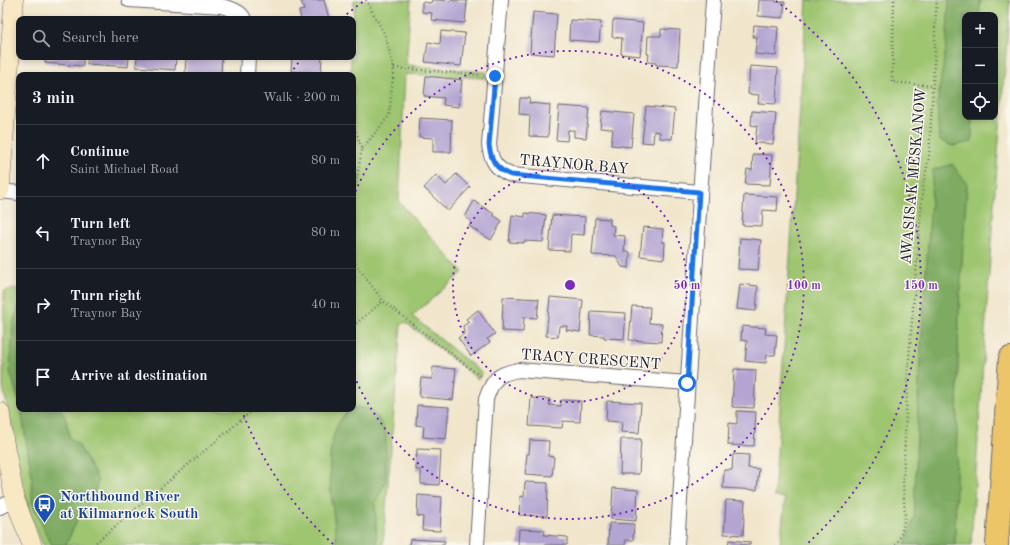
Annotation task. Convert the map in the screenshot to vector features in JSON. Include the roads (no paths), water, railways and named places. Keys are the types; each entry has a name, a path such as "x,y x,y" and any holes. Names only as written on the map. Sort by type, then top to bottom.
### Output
{"main road":[{"path":"997,545 1010,364"}],"street":[{"path":"14,0 0,190 16,193"},
{"path":"129,0 221,6 232,9 243,16"},
{"name":"TRAYNOR BAY","path":"501,0 489,145 490,156 503,172 511,175 699,192"},
{"path":"677,545 699,192 713,0"},
{"path":"247,72 248,60"},
{"name":"TRACY CRESCENT","path":"477,545 486,399 494,379 504,373 518,370 687,383"},
{"path":"0,412 4,442 7,504 32,545"}],"place":[{"name":"Northbound River at Kilmarnock South","path":"45,524"}]}
